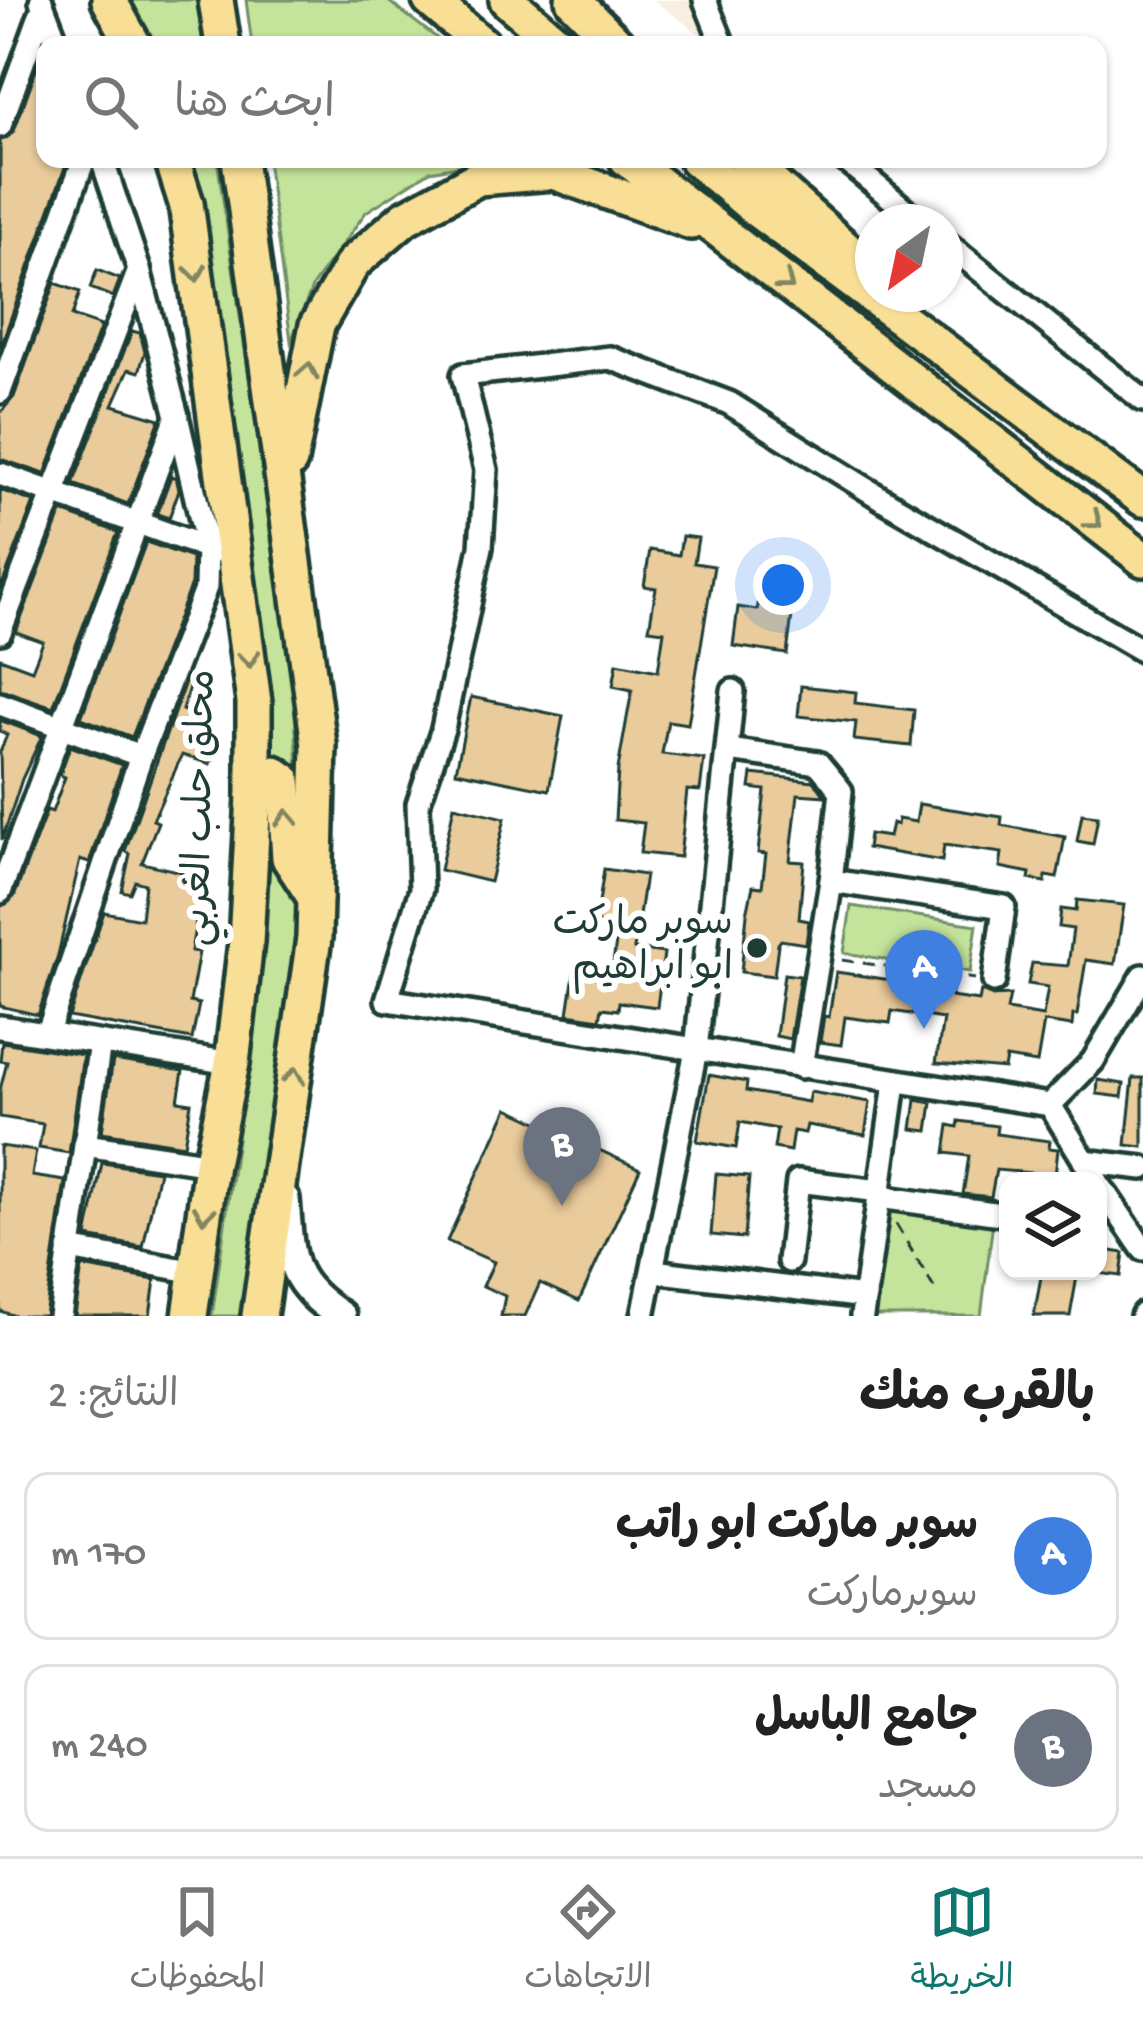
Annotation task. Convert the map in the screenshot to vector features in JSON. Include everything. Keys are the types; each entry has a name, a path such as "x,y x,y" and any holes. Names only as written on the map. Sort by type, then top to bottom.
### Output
{"highway":[{"path":"109,0 129,36"},
{"path":"216,0 222,36"},
{"path":"430,0 472,36"},
{"path":"507,0 549,36"},
{"path":"573,0 609,36"},
{"name":"محلق حلب الغربي","path":"175,168 186,202 254,701 246,942 232,1063 211,1164 190,1316"},
{"path":"240,168 319,745 314,938 259,1316"},
{"path":"638,168 1143,559"},
{"path":"707,168 1143,500"},
{"path":"755,168 855,257"},
{"path":"285,486 317,325 352,263 405,218 478,178 553,172 720,232"},
{"path":"917,312 1027,409"},
{"path":"254,796 262,773 274,773 284,781 289,858 315,898"}],"main road":[{"path":"282,1161 290,1262 316,1299 341,1316"}],"street":[{"path":"705,0 719,36"},
{"path":"42,3 55,36"},
{"path":"0,126 42,3"},
{"path":"0,392 82,168"},
{"path":"48,1033 141,756 206,587 207,546 177,416 139,269 105,168"},
{"path":"855,168 898,204"},
{"path":"963,256 1143,400"},
{"path":"0,632 139,269"},
{"path":"1050,1105 387,1000 422,889 418,804 442,729 481,548 485,470 463,375 610,358 729,403 1143,651"},
{"path":"0,892 177,416"},
{"path":"0,474 207,546 237,564"},
{"path":"643,1316 696,1050 733,691"},
{"path":"0,704 141,756"},
{"path":"728,750 818,763 842,791 800,1067"},
{"path":"831,881 1004,908 994,981"},
{"path":"1050,1105 1093,1061 1143,976"},
{"path":"0,1027 232,1063"},
{"path":"60,1316 100,1042"},
{"path":"653,1271 863,1306 896,1083"},
{"path":"1050,1105 1091,1172"},
{"path":"85,1145 211,1164"},
{"path":"1084,1161 1143,1168"},
{"path":"789,1261 798,1181 999,1214"},
{"path":"1107,1197 1143,1249"},
{"path":"70,1249 196,1272"}],"path":[{"path":"819,957 994,981"},
{"path":"880,1194 934,1288"}],"shaded area":[{"path":"653,0 707,0 713,36 703,36"}],"green space":[{"path":"127,0 197,0 202,36 147,36"},
{"path":"246,0 387,0 434,36 251,36"},
{"path":"191,168 218,168 293,676 302,845 271,760 270,697 201,200"},
{"path":"268,168 446,168 430,171 366,212 313,285 291,341"},
{"path":"270,799 278,856 299,905 273,1130 242,1316 212,1316 247,1068"},
{"path":"851,906 977,925 970,972 844,953"},
{"path":"886,1207 993,1222 981,1316 872,1316"}],"building":[{"path":"36,70 36,168 65,168 0,348 0,141 14,131"},
{"path":"97,270 120,279 113,297 90,288"},
{"path":"55,283 80,292 72,316 101,326 45,474 0,459 0,413 14,397"},
{"path":"132,331 140,333 145,352 139,372 129,369 113,405 160,419 128,504 73,484"},
{"path":"171,476 179,490 169,518 157,514"},
{"path":"0,490 34,502 0,590"},
{"path":"62,512 118,532 53,707 0,689 0,658 32,670 43,642 16,632"},
{"path":"682,536 698,538 694,563 714,566 688,724 668,721 662,754 704,759 700,791 687,790 680,857 640,853 644,823 615,820 618,769 632,690 613,686 617,663 658,671 664,631 649,629 656,588 644,586 650,550 679,555"},
{"path":"146,542 192,558 191,584 132,737 81,718"},
{"path":"759,600 775,602 774,613 792,615 787,654 733,646 738,607 757,610"},
{"path":"185,682 190,684 182,710 204,718 198,735 218,742 210,764 182,755 153,820 158,822 142,863 203,882 191,951 199,952 190,1002 199,1004 192,1039 69,1017 104,912 141,919 145,884 135,881 130,893 122,891 130,854 125,851"},
{"path":"801,686 856,692 855,703 914,710 911,746 854,740 856,722 798,716"},
{"path":"471,697 563,716 549,790 456,771"},
{"path":"0,720 42,736 2,840 0,752 7,735 0,731"},
{"path":"70,746 122,765 89,863 80,860 58,955 38,1015 0,1006 0,907 14,897 47,810 52,812"},
{"path":"752,774 814,781 825,796 798,794 790,861 804,862 799,919 809,921 806,944 781,940 774,976 741,972 747,914 753,886 762,887 766,854 758,853 765,790 750,788"},
{"path":"919,804 1002,817 1001,825 1065,837 1057,878 1029,879 1030,873 1000,867 1002,853 944,845 942,861 867,848 869,834 889,837 898,819 916,822"},
{"path":"454,806 505,818 490,882 440,870"},
{"path":"1082,814 1098,816 1093,844 1077,841"},
{"path":"604,869 645,875 634,949 664,953 657,1007 619,1002 618,1010 602,1008 600,1019 568,1014 574,974 611,979 618,926 596,923"},
{"path":"1077,900 1124,905 1115,964 1086,960 1072,1026 1044,1022 1037,1063 1006,1058 1004,1069 936,1063 943,1019 892,1011 890,1023 845,1017 841,1045 820,1042 836,972 898,981 899,972 954,981 951,997 979,1001 981,991 1010,995 1007,1010 1043,1016 1048,987 1028,984 1032,963 1068,966 1073,929 1059,927 1061,909 1076,911"},
{"path":"784,974 800,976 790,1039 776,1036"},
{"path":"2,1042 83,1055 69,1153 39,1148 43,1124 0,1117 7,1062 0,1061"},
{"path":"113,1060 183,1071 178,1101 191,1103 184,1145 102,1132"},
{"path":"709,1075 747,1082 746,1091 808,1102 810,1092 870,1102 865,1135 807,1125 805,1133 793,1131 790,1151 774,1148 777,1129 740,1122 736,1148 697,1141"},
{"path":"1133,1078 1143,1078 1143,1147 1126,1145"},
{"path":"1098,1080 1124,1084 1122,1097 1097,1094"},
{"path":"916,1100 932,1103 928,1131 912,1129"},
{"path":"508,1108 551,1128 555,1120 597,1139 593,1147 640,1169 579,1301 540,1283 525,1316 501,1316 505,1296 483,1286 494,1262 447,1241"},
{"path":"959,1121 997,1126 996,1134 1050,1141 1049,1148 1058,1149 1055,1172 996,1170 991,1197 963,1194 969,1156 945,1153 949,1125 958,1127"},
{"path":"0,1146 36,1151 32,1176 65,1181 45,1316 0,1311"},
{"path":"102,1163 159,1171 143,1247 87,1237"},
{"path":"716,1174 749,1177 744,1238 711,1235"},
{"path":"1107,1250 1124,1253 1121,1276 1107,1274"},
{"path":"82,1267 155,1280 150,1316 75,1316"},
{"path":"1040,1280 1076,1280 1070,1316 1034,1316"}],"place":[{"name":"سوبر ماركت ابو ابراهيم","path":"757,948"},
{"name":"سوبر ماركت ابو راتب","path":"924,1029"},
{"name":"جامع الباسل","path":"562,1206"}]}
